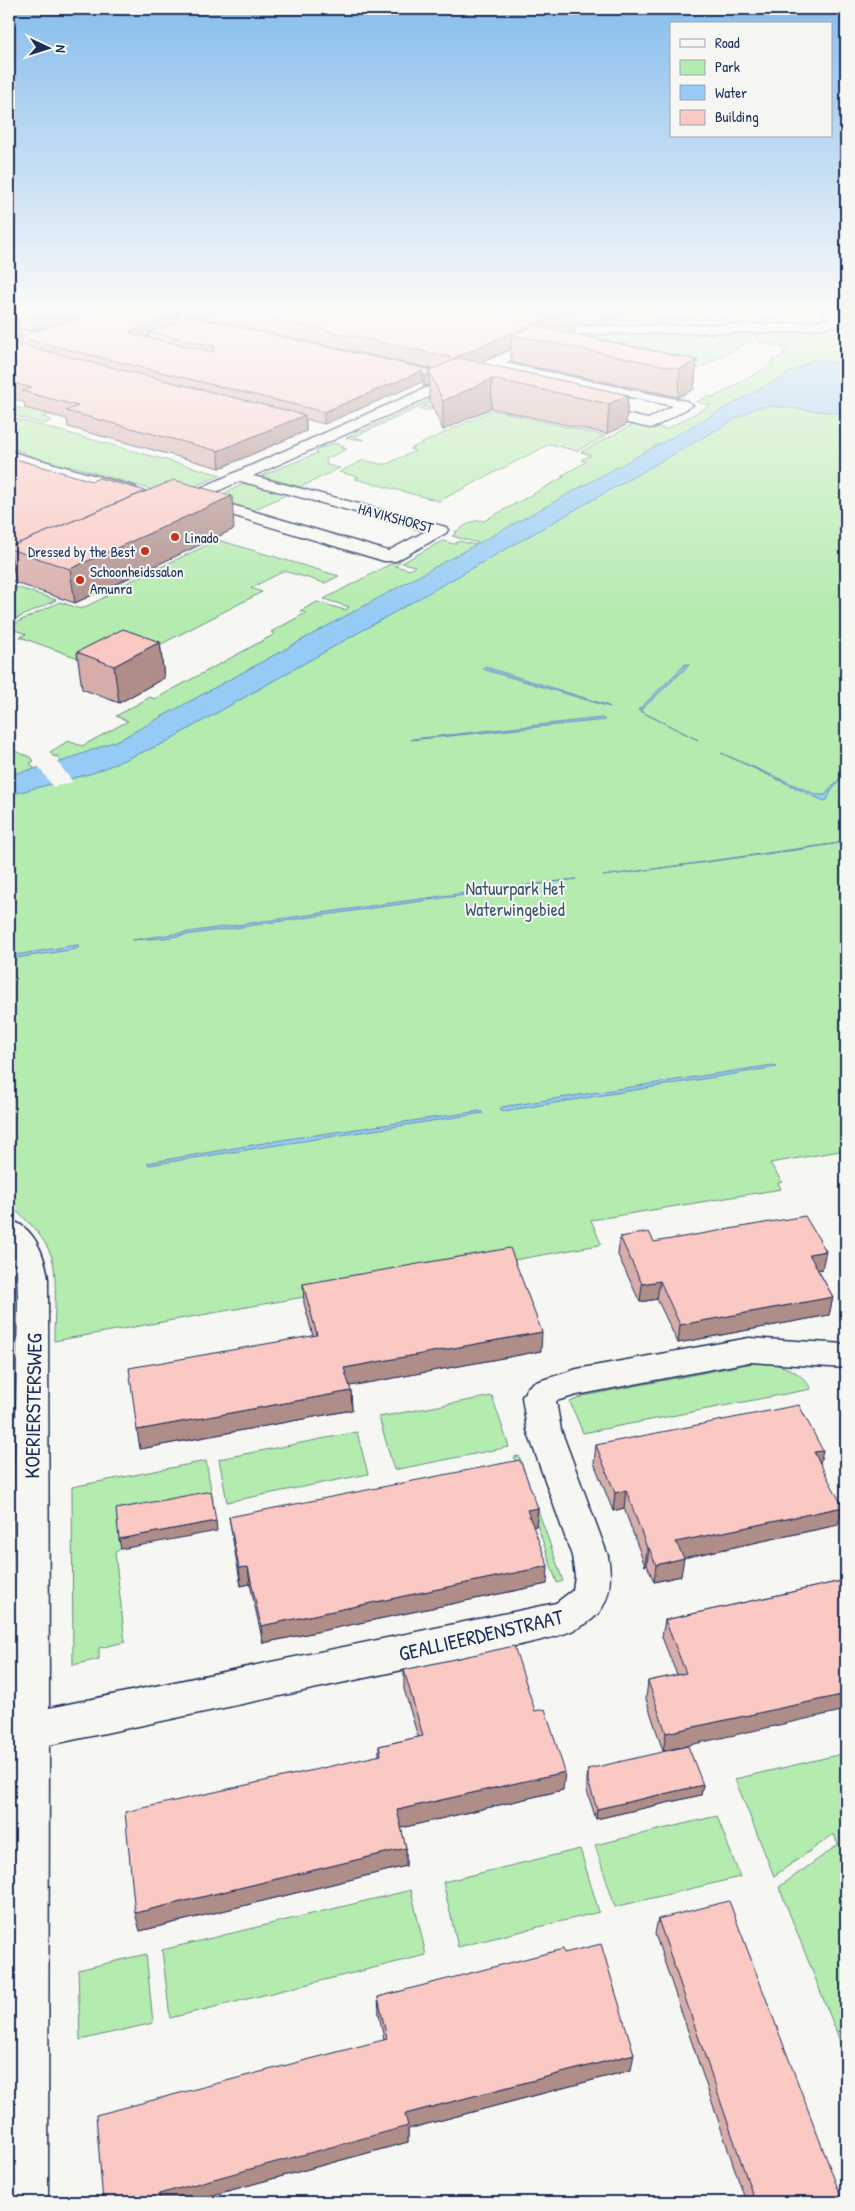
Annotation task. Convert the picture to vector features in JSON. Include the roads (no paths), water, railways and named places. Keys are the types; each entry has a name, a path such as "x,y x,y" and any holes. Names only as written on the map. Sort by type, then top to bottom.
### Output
{"street":[{"path":"241,477 382,413"},
{"path":"603,413 650,424 669,413"},
{"path":"318,428 337,433"},
{"path":"9,455 143,494"},
{"name":"HAVIKSHORST","path":"241,477 440,530 390,557 173,502 241,477"},
{"path":"11,574 60,554"},
{"name":"KOERIERSTERSWEG","path":"9,1230 23,1245 30,1257 33,1269 34,1300 20,1495 29,1731 18,1882 24,2202"},
{"name":"GEALLIEERDENSTRAAT","path":"29,1731 511,1630 577,1612 588,1600 593,1587 594,1573 590,1556 544,1430 540,1397 545,1392 577,1382 749,1350 846,1356"}],"water":[{"path":"716,413 746,413 162,744 93,773 9,795 9,775 58,763 121,739"},
{"path":"686,664 689,665 641,710 644,713 638,710"},
{"path":"485,667 610,707 486,670 483,668"},
{"path":"602,718 605,720 411,740 412,739"},
{"path":"721,753 817,795 825,795 846,771 846,774 831,791 827,800 824,801"},
{"path":"846,842 796,850 603,876"},
{"path":"576,879 164,938 132,940 434,897"},
{"path":"80,946 77,949 9,959 9,956"},
{"path":"773,1065 777,1067 504,1111 500,1109 502,1107"},
{"path":"480,1111 483,1113 149,1165 147,1163 288,1139"}],"place":[{"name":"Linado","path":"175,537"},
{"name":"Dressed by the Best","path":"145,551"},
{"name":"Schoonheidssalon Amunra","path":"80,580"}],"park label":[{"name":"Natuurpark Het Waterwingebied","path":"515,898"}]}
